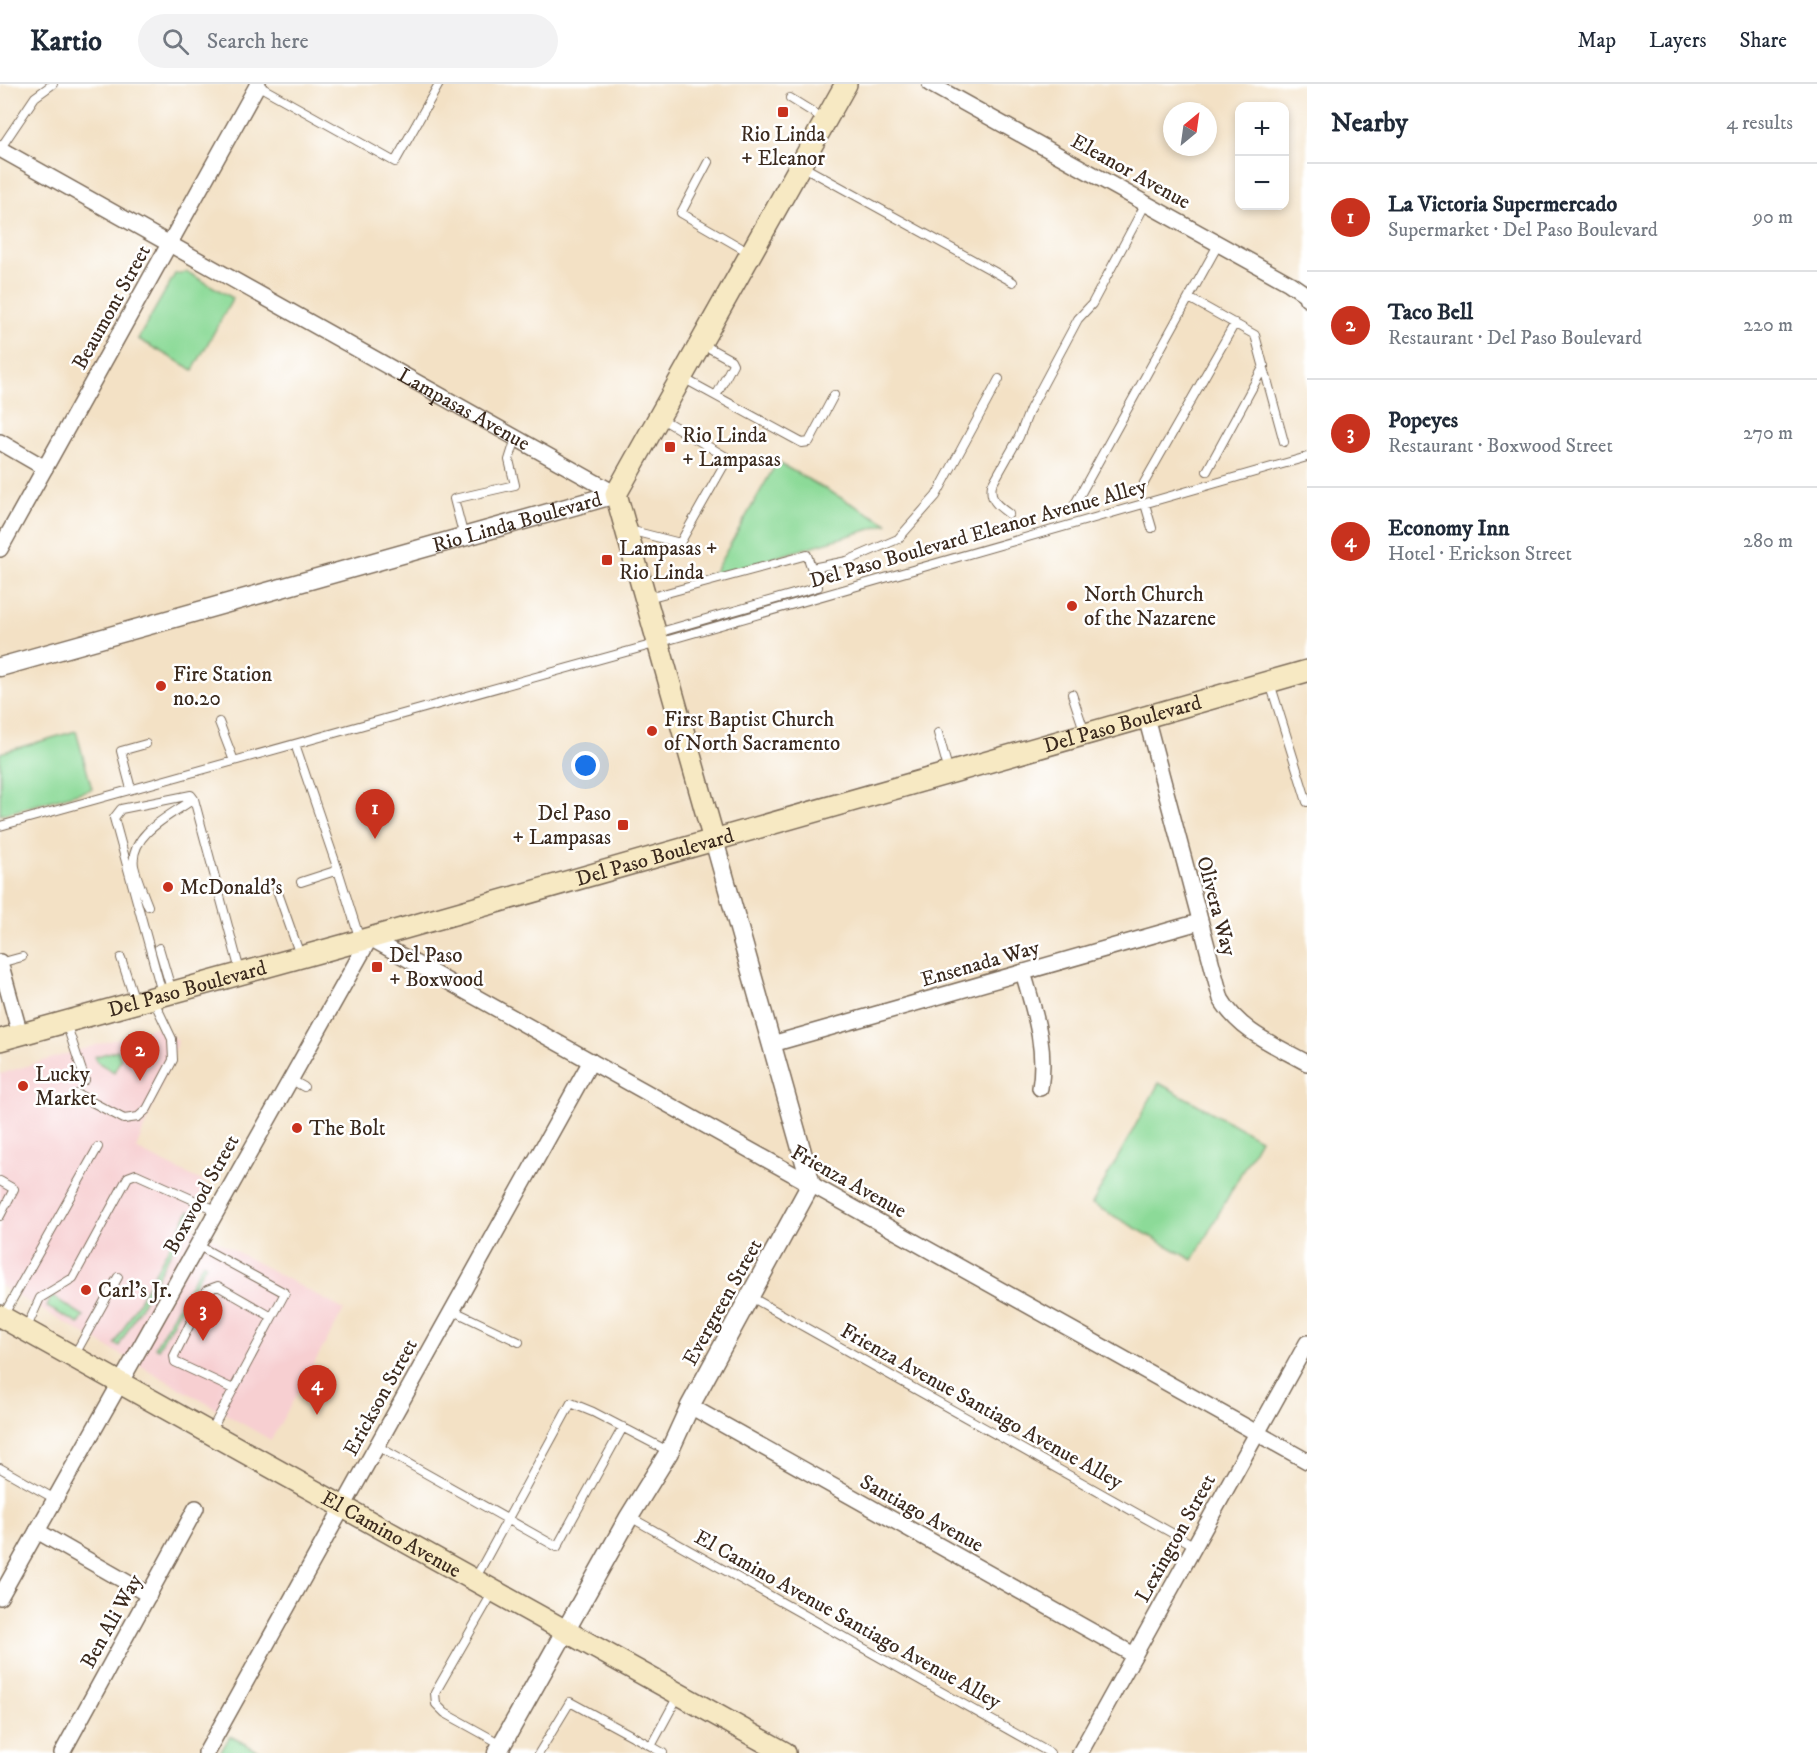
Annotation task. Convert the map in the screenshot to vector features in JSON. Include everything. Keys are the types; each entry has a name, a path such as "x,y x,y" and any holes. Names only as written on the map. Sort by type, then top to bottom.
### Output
{"main road":[{"name":"Rio Linda Boulevard","path":"616,494 826,120 841,88"},
{"path":"616,494 714,840"},
{"name":"Del Paso Boulevard","path":"0,1040 365,939 1307,671"},
{"name":"El Camino Avenue","path":"1,1316 785,1753"}],"street":[{"name":"Beaumont Street","path":"0,549 258,84"},
{"name":"Eleanor Avenue","path":"930,84 1219,243 1306,294"},
{"name":"Lampasas Avenue","path":"0,149 616,494"},
{"path":"0,442 45,468"},
{"name":"Rio Linda Boulevard","path":"0,667 616,494"},
{"name":"Olivera Way","path":"1146,717 1216,988 1227,1010 1245,1028 1307,1063"},
{"path":"714,840 812,1184"},
{"name":"Ensenada Way","path":"772,1044 1199,922"},
{"name":"Frienza Avenue","path":"365,939 591,1061 1307,1461"},
{"name":"Boxwood Street","path":"0,1597 290,1079 365,939"},
{"path":"0,963 20,1034"},
{"path":"1023,972 1043,1051 1040,1088"},
{"name":"Erickson Street","path":"206,1753 591,1061"},
{"name":"Evergreen Street","path":"500,1749 629,1516 669,1452 690,1406 812,1184"},
{"name":"Lexington Street","path":"1080,1753 1307,1344"},
{"name":"Santiago Avenue","path":"690,1406 1134,1655"},
{"name":"Ben Ali Way","path":"62,1753 196,1508"},
{"path":"37,1531 149,1595"}],"lane":[{"path":"0,149 34,97 53,84"},
{"path":"258,84 395,162 439,84"},
{"path":"790,98 826,120"},
{"path":"708,162 681,213 751,254"},
{"path":"801,165 1013,282"},
{"path":"1009,514 997,506 990,494 992,485 1019,437 1030,408 1078,319 1092,304 1146,203"},
{"path":"1075,504 1219,243"},
{"path":"1189,298 1255,334 1284,442"},
{"path":"1144,483 1235,323"},
{"path":"701,343 731,360 733,364 716,396"},
{"path":"1207,471 1264,366"},
{"path":"682,377 802,443 809,442 834,395"},
{"path":"812,568 847,561 898,539 936,496 999,379"},
{"path":"626,529 680,543 728,458 659,417"},
{"path":"464,537 454,499 515,485 509,460 516,438"},
{"name":"Del Paso Boulevard Eleanor Avenue Alley","path":"657,638 1307,458"},
{"path":"1145,504 1152,528"},
{"path":"0,826 295,744 657,638 818,587 807,555 646,599"},
{"path":"1269,681 1307,801"},
{"path":"1072,694 1085,734"},
{"path":"219,722 234,761"},
{"path":"938,733 949,773"},
{"path":"131,789 121,751 146,744"},
{"path":"295,744 338,870 365,939"},
{"path":"77,1094 124,1119 138,1117 147,1109 173,1060 172,1039 155,997 114,818 121,809 191,795 241,973"},
{"path":"148,906 134,866 135,850 142,837 194,800"},
{"path":"301,882 338,870"},
{"path":"277,890 300,957"},
{"path":"155,997 159,948"},
{"path":"0,963 22,957"},
{"path":"121,958 155,997"},
{"path":"65,1021 85,1080"},
{"path":"290,1079 304,1087"},
{"path":"1,1316 98,1147"},
{"path":"25,1330 40,1298 73,1278 128,1177 136,1174 216,1210"},
{"path":"0,1181 14,1189 0,1215"},
{"path":"197,1245 285,1293 209,1433"},
{"path":"73,1357 118,1277"},
{"path":"233,1389 175,1362 174,1356 207,1290 218,1286 272,1317"},
{"name":"Frienza Avenue Santiago Avenue Alley","path":"751,1297 1195,1545"},
{"path":"452,1310 519,1342"},
{"path":"474,1580 571,1403 669,1452"},
{"path":"377,1446 557,1547 623,1427"},
{"path":"0,1468 54,1499"},
{"name":"El Camino Avenue Santiago Avenue Alley","path":"629,1516 1050,1753"},
{"path":"493,1591 435,1693 436,1704 446,1713 500,1749"},
{"path":"651,1746 679,1694"},
{"path":"539,1753 570,1702 663,1753"}],"shaded area":[{"path":"155,1027 178,1040 136,1149 206,1183 186,1224 344,1310 271,1440 0,1286 0,1074"}],"green space":[{"path":"187,272 233,298 193,370 138,339 175,274"},
{"path":"777,462 888,524 702,579 715,571"},
{"path":"76,731 92,789 0,815 0,753"},
{"path":"118,1050 121,1059 114,1072 97,1062 94,1057"},
{"path":"1159,1083 1260,1139 1193,1260 1092,1204"},
{"path":"189,1211 192,1214 119,1346 115,1344"},
{"path":"203,1262 206,1264 158,1349 155,1347"},
{"path":"53,1297 84,1316 79,1324 47,1307"},
{"path":"230,1736 262,1753 220,1753"}],"place":[{"name":"Rio Linda + Eleanor","path":"783,112"},
{"name":"Rio Linda + Lampasas","path":"670,447"},
{"name":"Lampasas + Rio Linda","path":"607,560"},
{"name":"North Church of the Nazarene","path":"1072,606"},
{"name":"Fire Station no.20","path":"161,686"},
{"name":"First Baptist Church of North Sacramento","path":"652,731"},
{"name":"Del Paso + Lampasas","path":"623,825"},
{"name":"La Victoria Supermercado","path":"375,839"},
{"name":"McDonald's","path":"168,887"},
{"name":"Del Paso + Boxwood","path":"377,967"},
{"name":"Taco Bell","path":"140,1081"},
{"name":"Lucky Market","path":"23,1086"},
{"name":"The Bolt","path":"297,1128"},
{"name":"Carl's Jr.","path":"86,1290"},
{"name":"Popeyes","path":"203,1341"},
{"name":"Economy Inn","path":"317,1415"}]}
